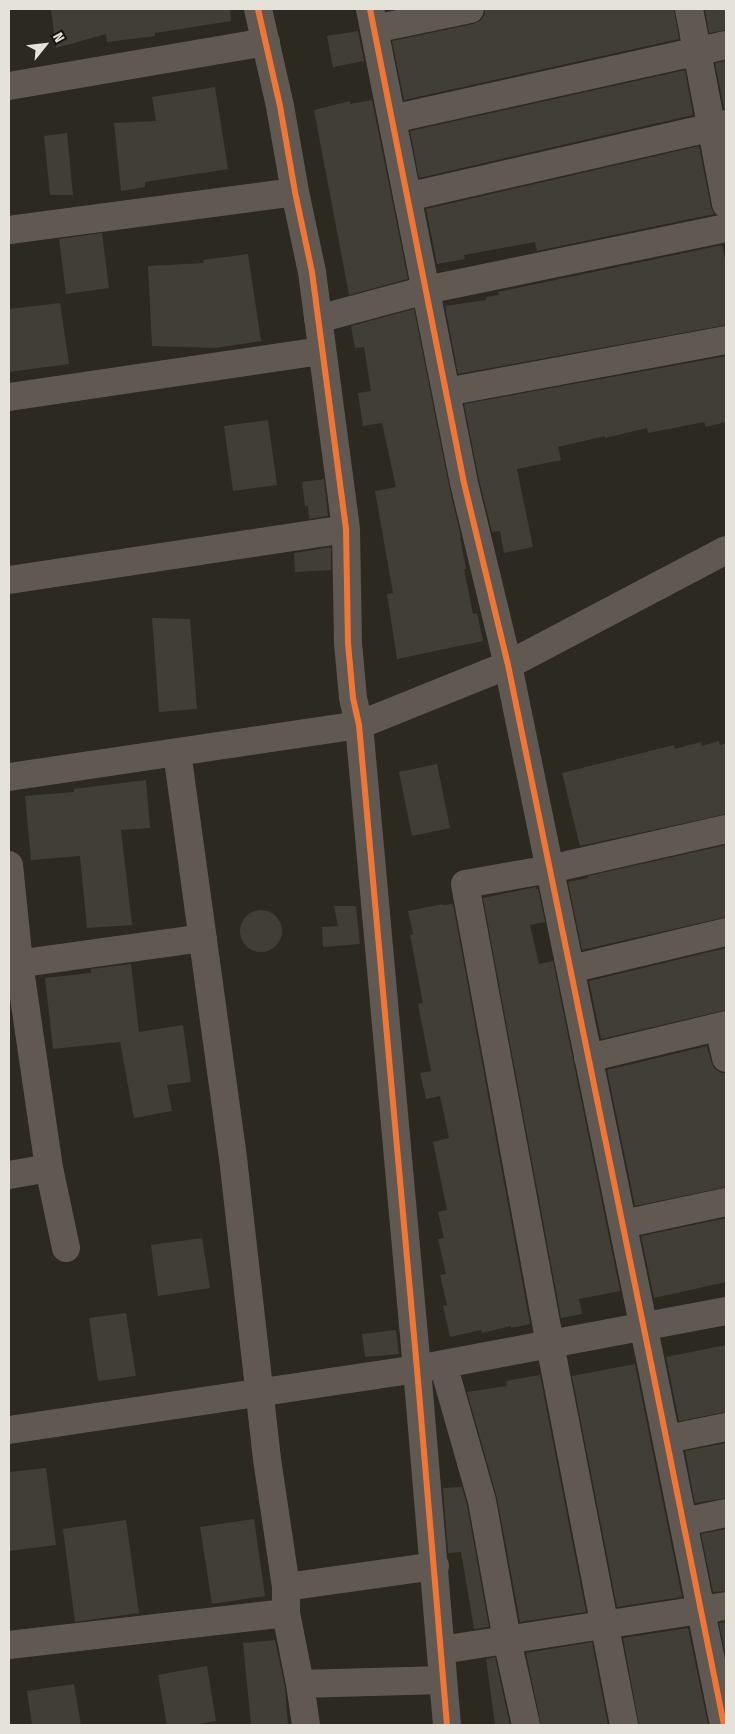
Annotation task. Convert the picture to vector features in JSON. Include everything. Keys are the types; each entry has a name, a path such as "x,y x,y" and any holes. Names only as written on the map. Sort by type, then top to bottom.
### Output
{"street":[{"path":"258,9 280,106 295,192 312,272 346,529 348,643 353,698 359,725 430,1366 435,1566 447,1725"},
{"path":"470,9 372,19 464,483 508,666 644,1327 682,1522 713,1609 724,1725"},
{"path":"689,9 697,51 719,126 726,204"},
{"path":"9,86 266,42"},
{"path":"392,119 726,45"},
{"path":"407,197 719,126"},
{"path":"9,230 295,192"},
{"path":"318,319 426,290 726,228"},
{"path":"446,392 726,340"},
{"path":"9,397 321,351"},
{"path":"9,580 346,529"},
{"path":"9,777 359,725 508,666 726,550"},
{"path":"177,752 233,1158 267,1459 286,1600 306,1725"},
{"path":"624,1725 550,1344 465,884 550,869 726,830"},
{"path":"9,865 14,964 49,1168 66,1248"},
{"path":"570,969 726,932"},
{"path":"14,964 202,938"},
{"path":"588,1058 723,1026 726,1058"},
{"path":"9,1174 49,1168"},
{"path":"623,1224 726,1202"},
{"path":"9,1430 430,1366 726,1311"},
{"path":"430,1366 482,1501 507,1640 526,1725"},
{"path":"666,1439 726,1427"},
{"path":"682,1522 726,1513"},
{"path":"9,1645 286,1600 435,1566"},
{"path":"441,1650 713,1609"},
{"path":"300,1684 443,1680"}],"building":[{"path":"51,9 230,9 231,21 155,33 155,36 107,42 106,34 56,48"},
{"path":"485,9 674,9 679,39 404,100 392,41 473,24 481,20 485,14"},
{"path":"705,9 726,9 726,30 709,33"},
{"path":"358,31 364,61 333,67 327,36"},
{"path":"726,61 726,109 724,109 715,63"},
{"path":"685,70 693,115 419,178 410,131"},
{"path":"215,87 228,169 145,182 145,187 121,191 114,123 156,121 152,97"},
{"path":"372,100 408,279 349,295 314,110 350,101 350,104"},
{"path":"67,133 73,195 50,195 44,136"},
{"path":"699,146 714,214 537,251 535,242 464,255 465,259 437,264 426,209"},
{"path":"102,233 109,288 66,294 59,239"},
{"path":"722,245 726,263 726,325 458,374 445,306 486,300 486,297 499,295 498,292"},
{"path":"248,254 261,341 215,348 152,346 148,266 204,263 203,260"},
{"path":"60,303 69,364 9,372 9,309"},
{"path":"414,309 461,537 466,569 464,569 473,614 477,613 483,641 397,659 387,594 393,593 375,491 396,487 382,423 363,426 358,393 371,391 364,347 355,348 351,326"},
{"path":"726,356 726,422 706,427 704,422 648,433 647,428 605,438 605,436 558,447 561,460 517,469 533,547 504,553 500,531 492,532 479,480 464,404"},
{"path":"268,420 277,485 233,491 224,426"},
{"path":"324,479 328,516 309,519 308,506 305,506 302,482"},
{"path":"331,547 331,570 295,572 294,553"},
{"path":"152,618 190,619 197,709 159,712"},
{"path":"719,741 720,745 726,743 726,814 580,846 562,773 674,745 675,749 701,742 702,746"},
{"path":"437,764 450,828 412,836 399,772"},
{"path":"146,780 150,828 121,830 132,925 87,928 80,856 31,860 25,796 74,792 74,789"},
{"path":"726,845 726,917 582,950 568,882"},
{"path":"536,887 545,922 530,925 539,964 553,961 620,1291 579,1299 582,1314 561,1318 483,898"},
{"path":"443,904 453,904 530,1324 511,1328 511,1326 482,1333 481,1330 450,1337 443,1306 447,1305 440,1275 446,1274 438,1239 444,1238 438,1212 447,1210 433,1142 449,1138 440,1096 426,1099 420,1073 431,1071 418,1004 423,1003 410,935 413,934 408,911"},
{"path":"334,906 356,906 360,944 323,947 322,927 338,926"},
{"path":"261,910 276,916 282,931 276,946 261,952 246,946 240,931 246,916"},
{"path":"726,948 726,1010 601,1039 589,981"},
{"path":"131,964 139,1032 183,1025 191,1082 167,1085 172,1111 134,1118 120,1042 53,1049 45,978 91,973 91,969"},
{"path":"707,1046 714,1068 721,1073 726,1073 726,1187 635,1206 607,1070"},
{"path":"726,1218 726,1282 654,1298 641,1236"},
{"path":"202,1238 210,1288 158,1296 151,1245"},
{"path":"126,1313 136,1376 98,1381 89,1318"},
{"path":"396,1330 399,1354 365,1357 362,1334"},
{"path":"726,1345 726,1412 679,1421 666,1357"},
{"path":"635,1364 682,1597 617,1607 572,1376"},
{"path":"540,1375 586,1612 520,1622 497,1498 467,1392 507,1386 506,1381"},
{"path":"726,1443 726,1498 695,1503 685,1451"},
{"path":"46,1468 56,1545 9,1551 9,1472"},
{"path":"462,1487 467,1505 489,1627 474,1629 461,1552 448,1553 443,1488"},
{"path":"254,1519 265,1596 212,1604 200,1527"},
{"path":"126,1520 139,1613 75,1622 63,1529"},
{"path":"726,1529 726,1591 713,1592 701,1534"},
{"path":"726,1622 726,1657 719,1623"},
{"path":"688,1628 708,1724 639,1725 623,1638"},
{"path":"275,1640 285,1687 288,1725 251,1725 243,1643"},
{"path":"592,1642 608,1725 541,1725 526,1653"},
{"path":"495,1657 510,1725 495,1725 486,1659"},
{"path":"207,1666 216,1721 194,1725 167,1725 158,1675"},
{"path":"74,1684 81,1725 32,1725 27,1691"}],"cycle path":[{"path":"258,9 280,106 295,192 312,272 346,529 348,643 353,698 359,725 447,1725"},
{"path":"370,9 464,483 508,665 724,1725"}]}
